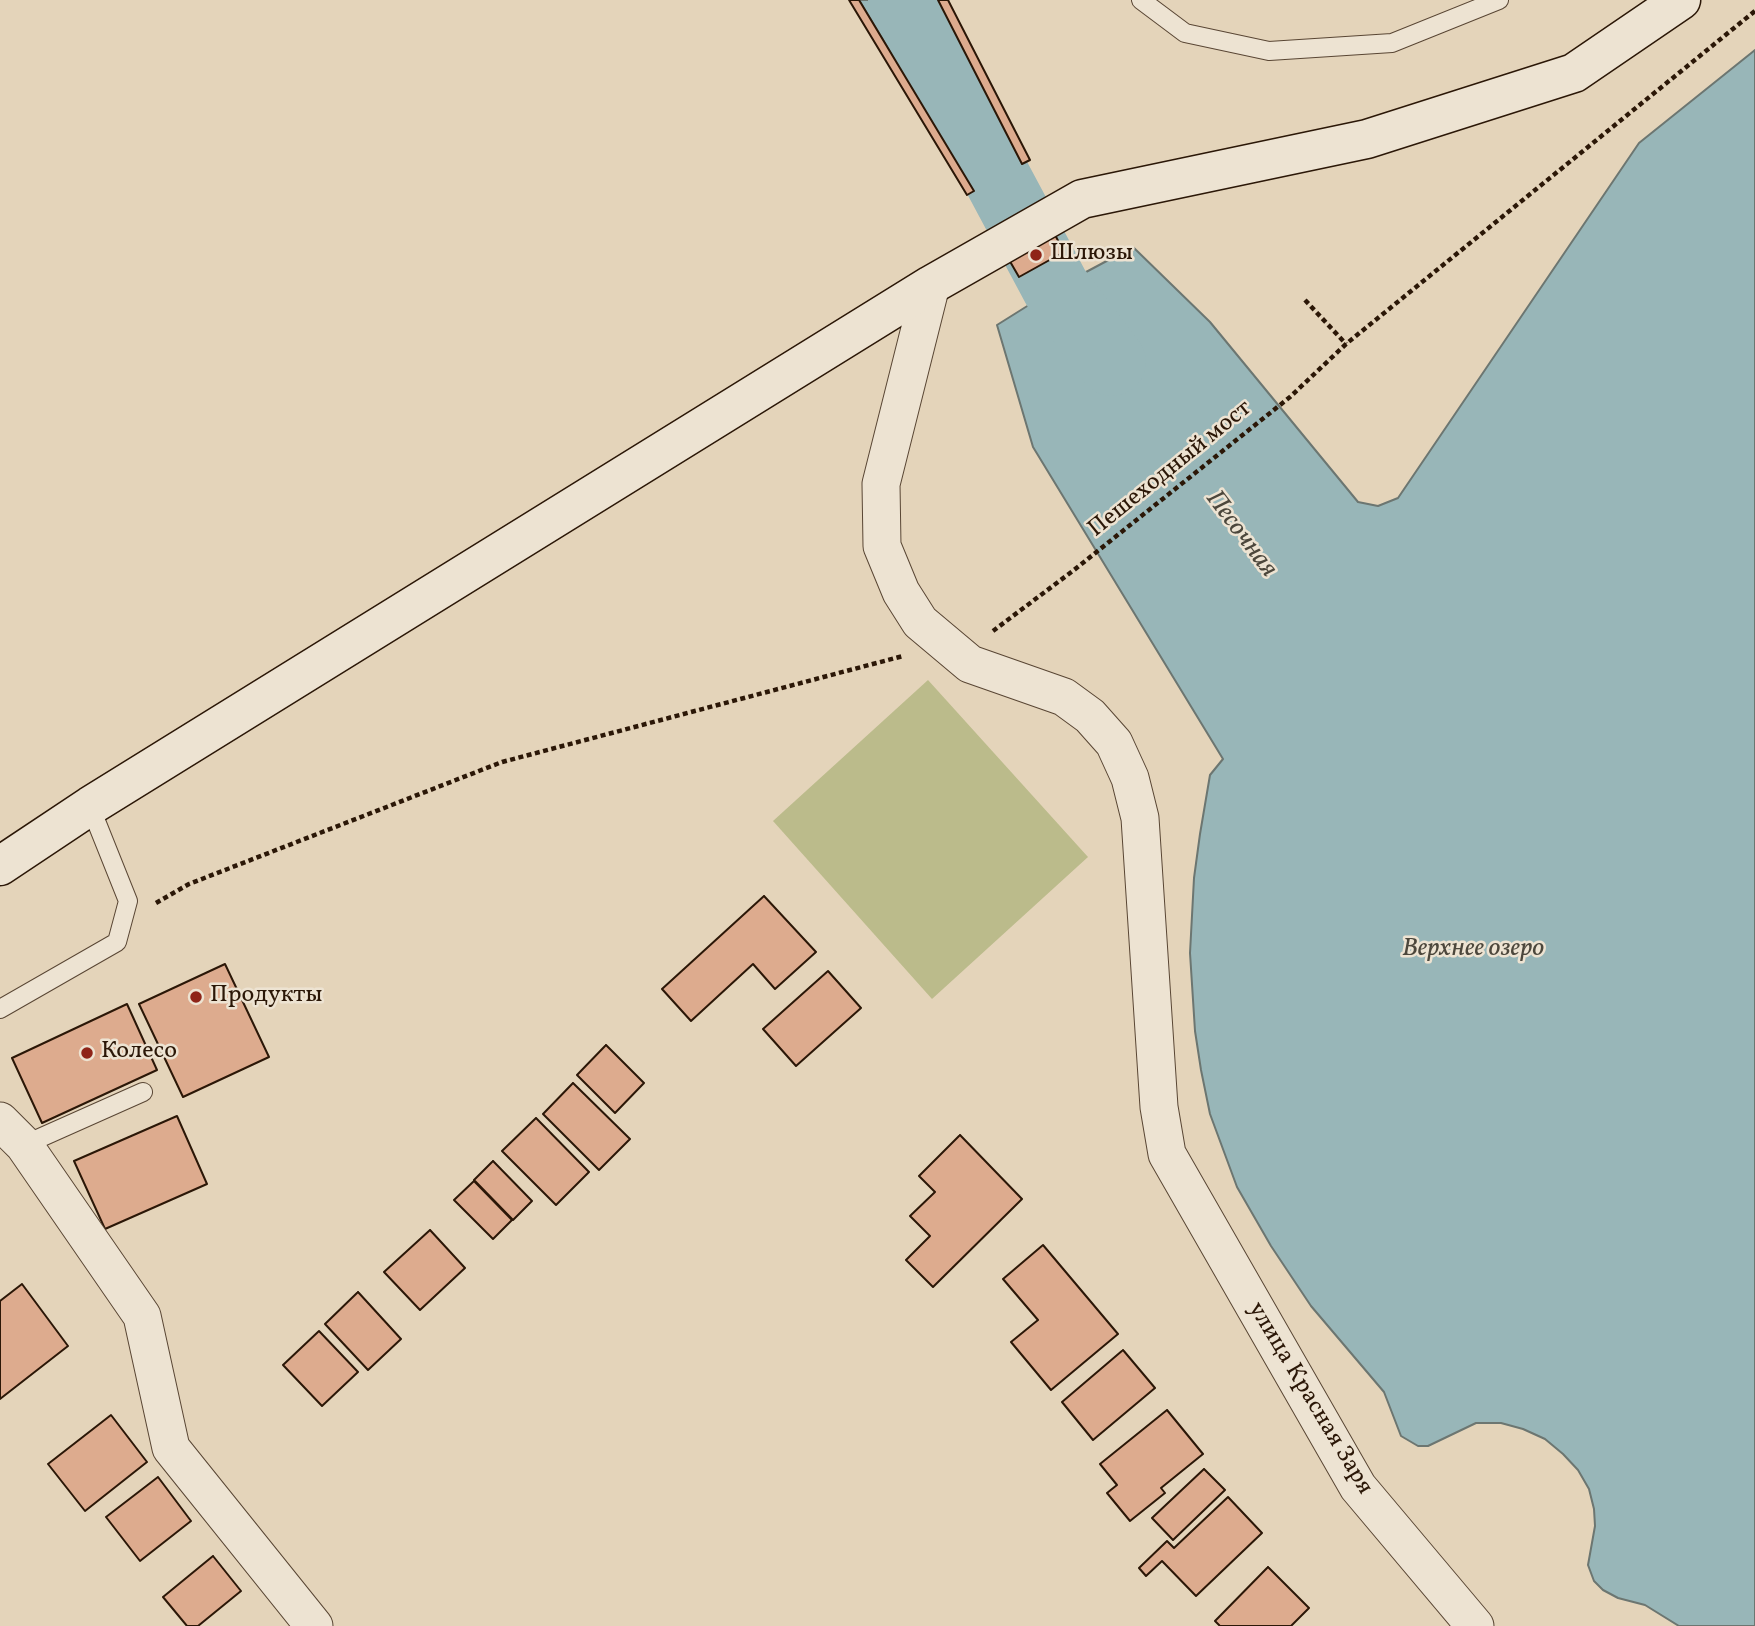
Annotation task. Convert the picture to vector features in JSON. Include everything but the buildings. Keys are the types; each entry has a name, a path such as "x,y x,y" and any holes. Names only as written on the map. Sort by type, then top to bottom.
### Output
{"main road":[{"path":"0,866 90,806 931,285 1082,199 1367,139 1574,73 1681,0"}],"street":[{"path":"931,285 881,484 882,546 901,592 920,622 947,644"},
{"name":"улица Красная Заря","path":"947,644 970,664 1064,697 1090,716 1114,743 1130,778 1140,818 1159,1107 1167,1154 1358,1487 1475,1626"},
{"path":"12,1133 142,1316 171,1448 314,1626"}],"lane":[{"path":"1141,0 1185,33 1269,51 1392,43 1499,0"},
{"path":"0,1009 117,942 128,901 90,806"},
{"path":"12,1133 143,1092"}],"path":[{"name":"Пешеходный мост","path":"122,922 189,884 502,762 994,631 1290,397 1346,344 1755,11"},
{"path":"1305,300 1346,344"}],"green space":[{"path":"928,680 1088,857 932,999 773,821"}],"water":[{"path":"859,0 938,0 1022,164 974,191"},
{"name":"Верхнее озеро","path":"1755,50 1755,1626 1679,1626 1645,1605 1618,1598 1603,1590 1594,1581 1588,1565 1595,1526 1589,1489 1578,1470 1545,1439 1501,1423 1476,1423 1428,1446 1418,1446 1401,1436 1384,1392 1311,1306 1271,1246 1237,1187 1210,1114 1201,1070 1195,1031 1190,953 1194,878 1210,775 1223,759 1033,447 997,325 1056,288 1133,247 1210,322 1358,502 1378,506 1398,498 1639,143"}],"waterway":[{"name":"Песочная","path":"902,0 1056,288 1112,362"}],"place":[{"name":"Шлюзы","path":"1036,255"},
{"name":"Продукты","path":"196,997"},
{"name":"Колесо","path":"87,1053"}]}
